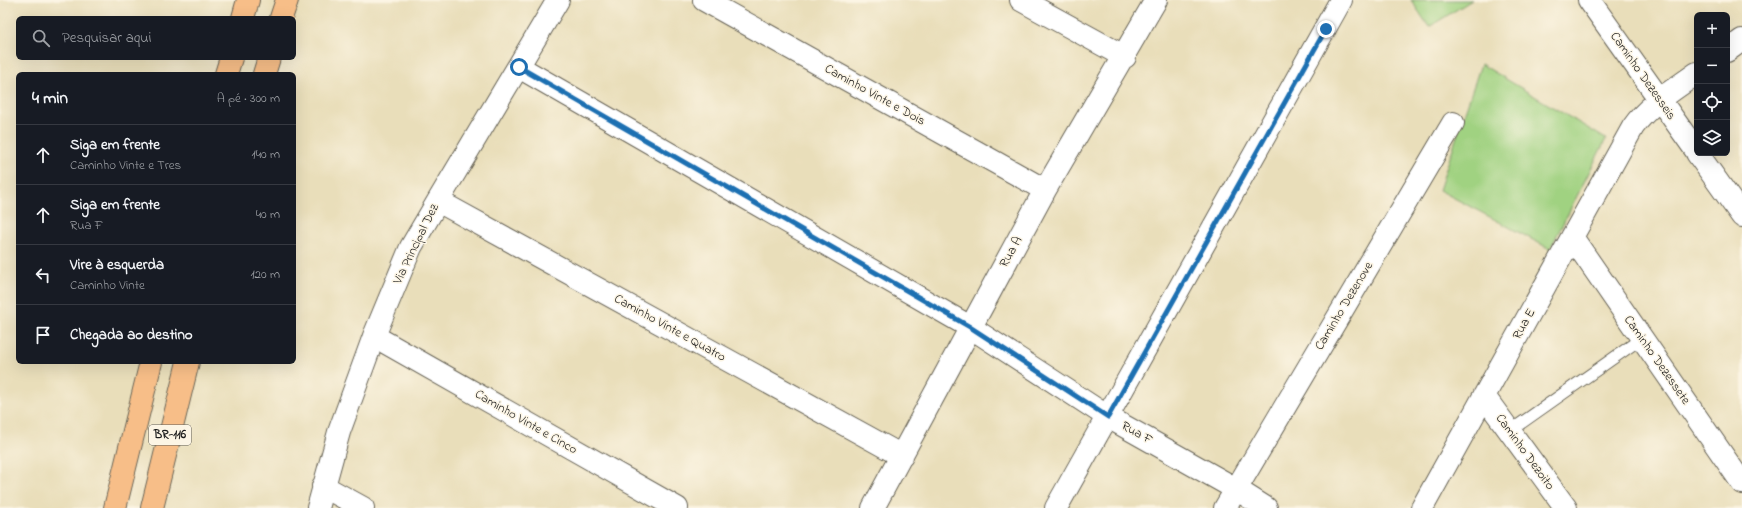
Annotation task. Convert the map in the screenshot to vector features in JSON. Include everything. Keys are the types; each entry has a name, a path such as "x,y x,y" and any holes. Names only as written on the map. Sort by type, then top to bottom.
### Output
{"highway":[{"path":"244,16 248,0"},
{"path":"282,16 287,0"},
{"path":"227,72 230,60"},
{"path":"264,72 268,60"},
{"path":"115,508 151,364"},
{"name":"BR-116","path":"152,508 188,364"}],"street":[{"name":"Via Principal Dez","path":"318,508 338,432 374,336 411,248 558,0"},
{"name":"Caminho Vinte e Dois","path":"704,0 1045,190"},
{"path":"1021,0 1124,57"},
{"name":"Rua A","path":"873,508 1045,190 1156,0"},
{"path":"1056,508 1341,0"},
{"name":"Caminho Dezesseis","path":"1589,0 1694,149"},
{"path":"1730,49 1742,40"},
{"name":"Rua F","path":"519,67 970,327 1108,417 1236,489 1266,508"},
{"name":"Rua E","path":"1422,508 1638,119 1660,100 1694,75"},
{"name":"Caminho Dezenove","path":"1225,508 1453,123"},
{"name":"Caminho Dezesseis","path":"1699,156 1742,216"},
{"name":"Caminho Vinte e Quatro","path":"438,201 902,456"},
{"name":"Caminho Dezessete","path":"1572,237 1742,483"},
{"name":"Caminho Vinte e Cinco","path":"374,336 677,508"},
{"name":"Caminho Dezoito","path":"1484,396 1566,508"},
{"path":"324,486 363,508"}],"lane":[{"path":"1510,431 1642,338"}],"green space":[{"path":"1411,0 1472,0 1429,27"},
{"path":"1481,64 1606,139 1550,249 1439,190"}],"route":[{"path":"519,67 970,327 1108,417 1326,29"}]}
